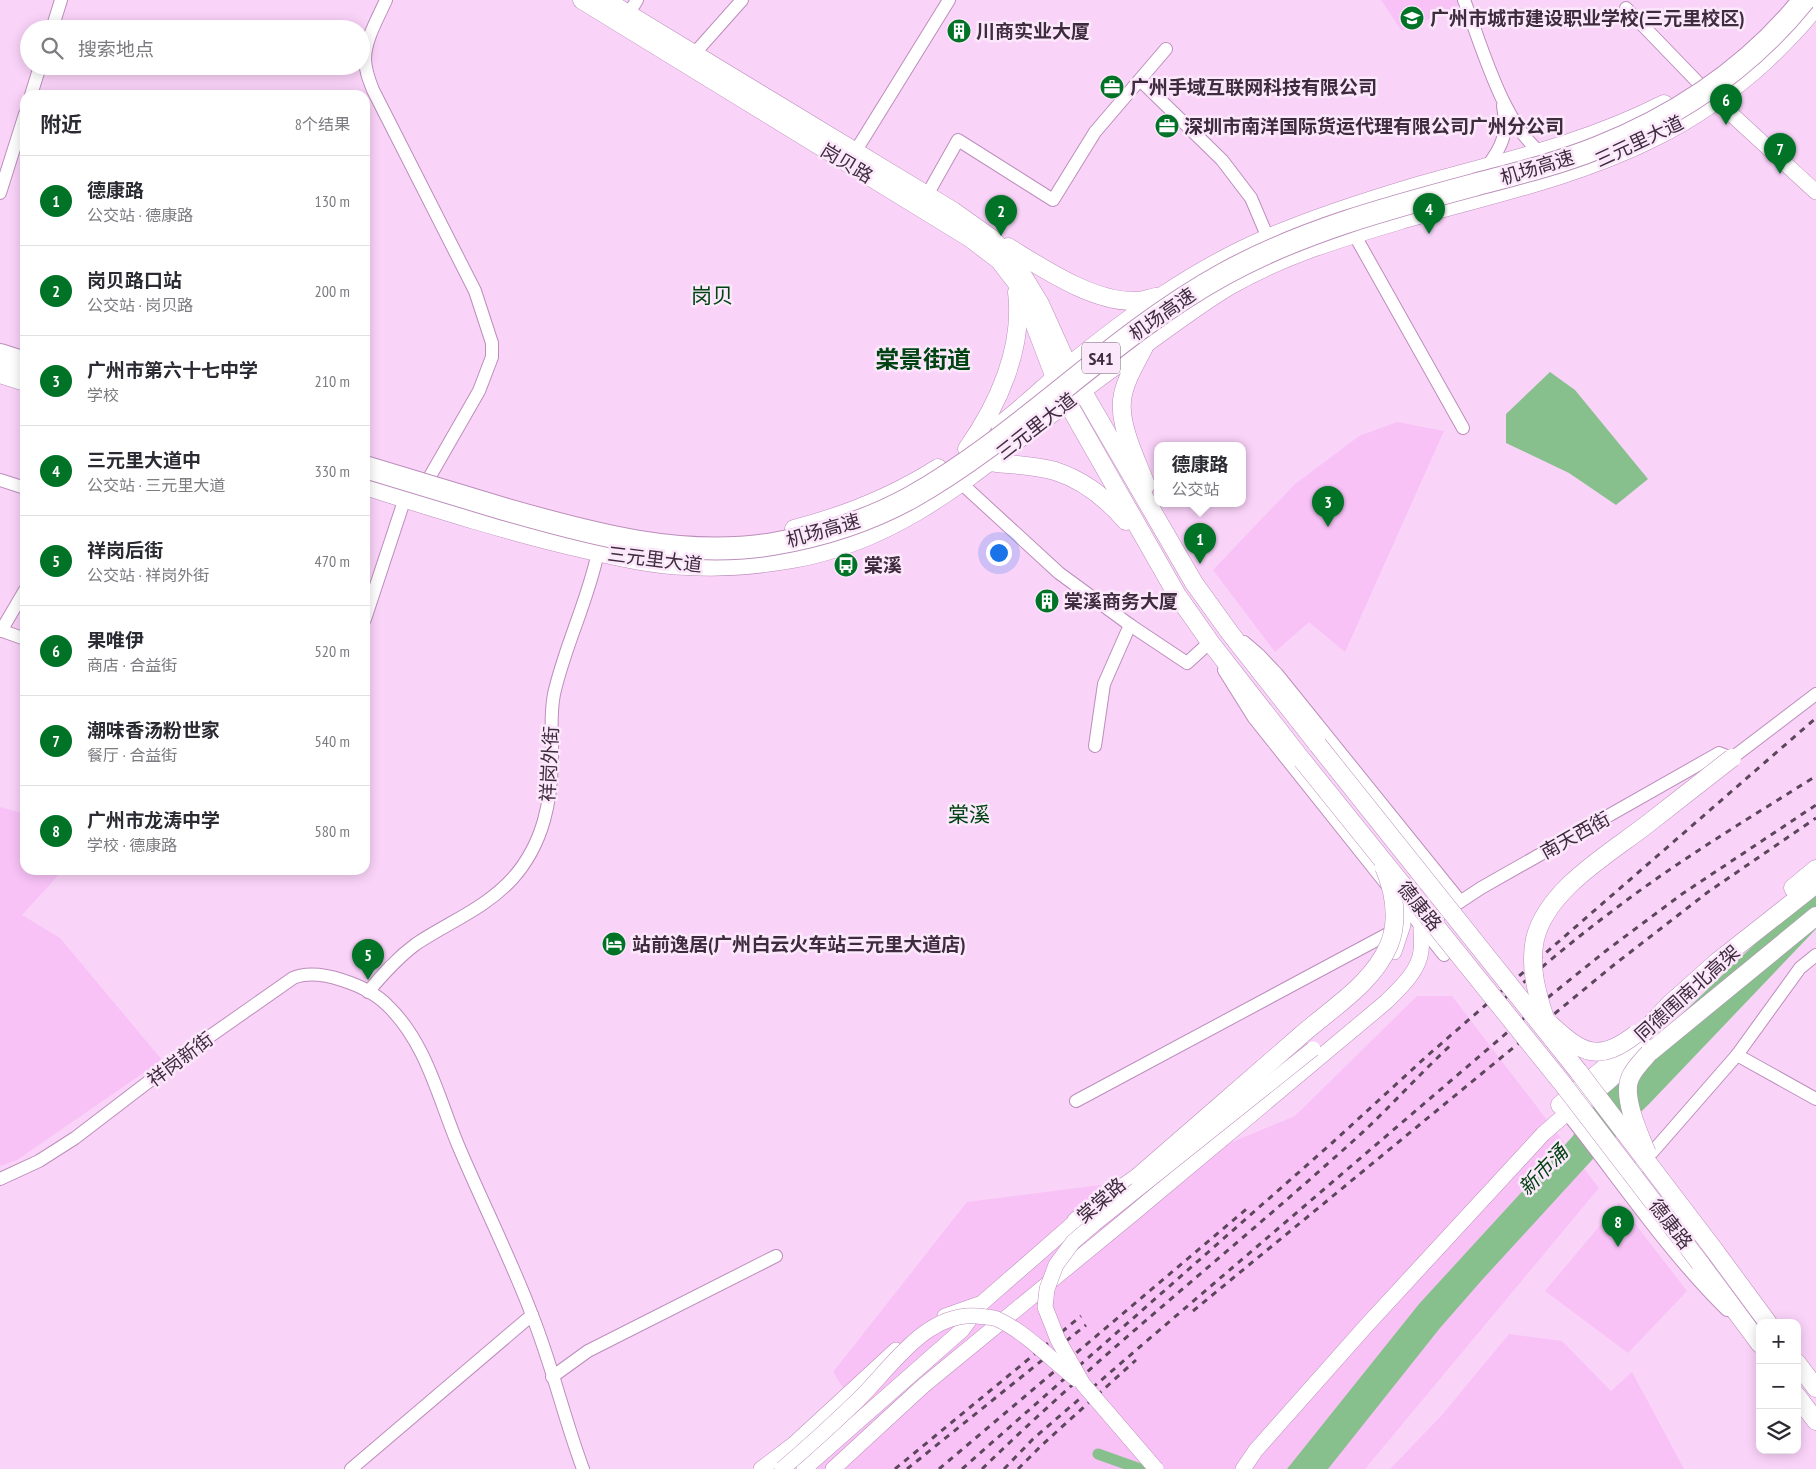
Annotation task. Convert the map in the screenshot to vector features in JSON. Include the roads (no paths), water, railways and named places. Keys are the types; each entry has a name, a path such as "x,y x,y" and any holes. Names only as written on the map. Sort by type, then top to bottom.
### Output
{"highway":[{"name":"机场高速","path":"370,469 544,521 620,539 662,546 706,549 748,547 789,541 837,528 885,510 938,481 983,450 1153,319 1225,273 1290,242 1337,224 1552,163 1598,148 1650,124 1692,100 1740,66 1780,27 1804,0"},
{"path":"0,355 20,361"}],"main road":[{"name":"岗贝路","path":"582,0 629,13 970,238 999,260 1016,282 1030,312 1055,378"},
{"name":"岗贝路","path":"605,0 953,211 991,238 1015,262 1027,280 1048,320 1068,366"},
{"name":"三元里大道","path":"370,460 544,511 618,528 679,538 731,539 789,530 840,514 906,486 961,453 1008,418 1068,366 1109,334 1164,295 1216,262 1268,238 1353,206 1417,186 1541,153 1594,135 1641,115 1672,100 1698,84 1736,54 1791,0"},
{"name":"三元里大道","path":"370,488 518,532 598,552 685,566 734,566 794,558 835,549 878,533 918,513 990,462 1145,344 1218,292 1242,278 1308,249 1531,183 1609,157 1668,130 1716,100 1747,77 1798,28 1816,6"},
{"path":"991,238 1095,294 1119,300 1138,301 1164,295"},
{"path":"965,480 970,466 961,453 982,428 998,396 1012,357 1020,311 1016,282"},
{"path":"1145,344 1128,380 1122,400 1123,420 1154,505"},
{"path":"0,346 20,352"},
{"name":"德康路","path":"1068,366 1194,583 1225,627 1512,988 1715,1251 1765,1319"},
{"path":"0,374 20,380"},
{"name":"德康路","path":"1055,378 1145,542 1177,595 1210,642 1302,760 1562,1083 1700,1262 1756,1338"},
{"path":"990,462 1053,471 1073,478 1098,494 1114,508 1145,542"},
{"path":"1155,507 1163,530"},
{"path":"1546,1021 1535,986 1533,960 1535,940 1542,923 1554,903 1588,869 1732,758"},
{"path":"1076,1221 1138,1177 1357,988 1378,965 1389,944 1395,920 1389,878 1383,863 1371,845"},
{"path":"1512,988 1546,1021 1578,1046 1594,1052 1609,1051 1622,1044 1652,1019 1722,948 1816,869"},
{"name":"同德围南北高架","path":"1720,967 1816,884"},
{"name":"同德围南北高架","path":"1567,1113 1607,1066 1669,1005 1816,897"},
{"path":"1656,1174 1642,1140 1629,1098 1629,1079 1634,1070 1658,1044 1816,916"},
{"path":"1798,1364 1816,1388"},
{"path":"1801,1401 1816,1422"}],"street":[{"path":"55,20 61,0"},
{"path":"370,36 386,0"},
{"path":"694,54 742,0"},
{"path":"855,152 949,0"},
{"path":"1464,0 1502,101 1506,122 1504,136 1496,154 1486,168"},
{"path":"1626,8 1698,84 1816,192"},
{"path":"927,195 958,140 1053,200 1095,132 1166,49"},
{"path":"33,90 37,75"},
{"path":"367,75 475,291 492,343 492,357 479,391 429,478"},
{"path":"1140,80 1222,160 1251,198 1268,238"},
{"path":"1502,101 1521,133 1541,153"},
{"path":"0,193 20,130"},
{"path":"1354,234 1463,428"},
{"path":"0,480 20,486"},
{"path":"965,480 1059,573 1130,625 1187,663 1210,642 1232,684 1254,718 1401,902"},
{"path":"370,604 405,498"},
{"name":"祥岗外街","path":"368,992 383,972 408,950 484,905 499,893 519,871 534,848 544,823 550,793 551,717 554,694 593,578 598,552"},
{"path":"20,599 1,631 20,637"},
{"path":"1096,746 1104,684 1130,625"},
{"path":"1225,627 1258,654 1277,674 1460,901"},
{"path":"1732,758 1816,694"},
{"name":"南天西街","path":"1076,1101 1460,901 1719,753 1732,758"},
{"path":"1352,842 1388,811"},
{"name":"棠棠路","path":"833,1469 923,1386 1386,1002 1408,980 1421,953 1413,924 1401,902"},
{"path":"1413,924 1444,955"},
{"name":"棠棠路","path":"761,1469 794,1444 910,1336 929,1323 982,1303 1299,1029 1348,1002 1386,966 1398,943 1413,924"},
{"path":"1623,1185 1737,1055 1800,968 1816,955"},
{"name":"祥岗新街","path":"0,1179 39,1161 75,1138 186,1054 293,978 308,974 327,976 337,978 368,992 380,998 396,1015 410,1034 422,1056 457,1144 532,1315 583,1469"},
{"path":"1083,1384 1058,1340 1045,1308 1047,1289 1056,1265 1073,1242 1313,1049 1386,1002"},
{"path":"1737,1055 1816,1099"},
{"path":"1243,1469 1256,1450 1414,1274 1543,1134 1567,1113 1691,1272 1756,1339"},
{"path":"1037,1256 1048,1254 1057,1258 1060,1265 1054,1278"},
{"path":"552,1377 588,1351 776,1256"},
{"path":"804,1469 962,1330 982,1303"},
{"path":"351,1469 532,1315"},
{"path":"782,1469 855,1402 901,1353 934,1326 966,1315 996,1318 1018,1331 1083,1384 1156,1469"}],"water":[{"path":"1550,372 1575,390 1648,479 1616,505 1569,473 1506,443 1506,414"},
{"name":"新市涌","path":"1816,895 1816,929 1650,1103 1592,1160 1482,1280 1440,1328 1328,1469 1287,1469 1419,1304 1572,1137 1610,1083 1760,939"}],"waterway":[{"path":"1098,1454 1140,1469"}],"railway":[{"path":"962,1469 1332,1143 1427,1056 1816,718"},
{"path":"1505,998 1639,891 1714,840 1816,776"},
{"path":"1004,1469 1033,1439 1551,995 1682,894 1816,805"},
{"path":"1193,1311 1615,964 1708,892 1816,818"},
{"path":"982,1469 1072,1385 1352,1142 1452,1044"},
{"path":"939,1469 1250,1206"},
{"path":"895,1469 1081,1316"},
{"path":"907,1469 1086,1325"},
{"path":"1018,1469 1136,1360"}],"place":[{"name":"广州市城市建设职业学校(三元里校区)","path":"1412,18"},
{"name":"川商实业大厦","path":"959,31"},
{"name":"广州手域互联网科技有限公司","path":"1112,87"},
{"name":"果唯伊","path":"1726,125"},
{"name":"深圳市南洋国际货运代理有限公司广州分公司","path":"1167,126"},
{"name":"潮味香汤粉世家","path":"1780,174"},
{"name":"三元里大道中","path":"1429,234"},
{"name":"岗贝路口站","path":"1001,236"},
{"name":"广州市第六十七中学","path":"1328,527"},
{"name":"德康路","path":"1200,564"},
{"name":"棠溪","path":"846,565"},
{"name":"棠溪商务大厦","path":"1047,601"},
{"name":"站前逸居(广州白云火车站三元里大道店)","path":"614,944"},
{"name":"祥岗后街","path":"368,980"},
{"name":"广州市龙涛中学","path":"1618,1247"}],"district":[{"name":"岗贝","path":"712,295"},
{"name":"棠景街道","path":"923,359"},
{"name":"棠溪","path":"969,814"}]}
